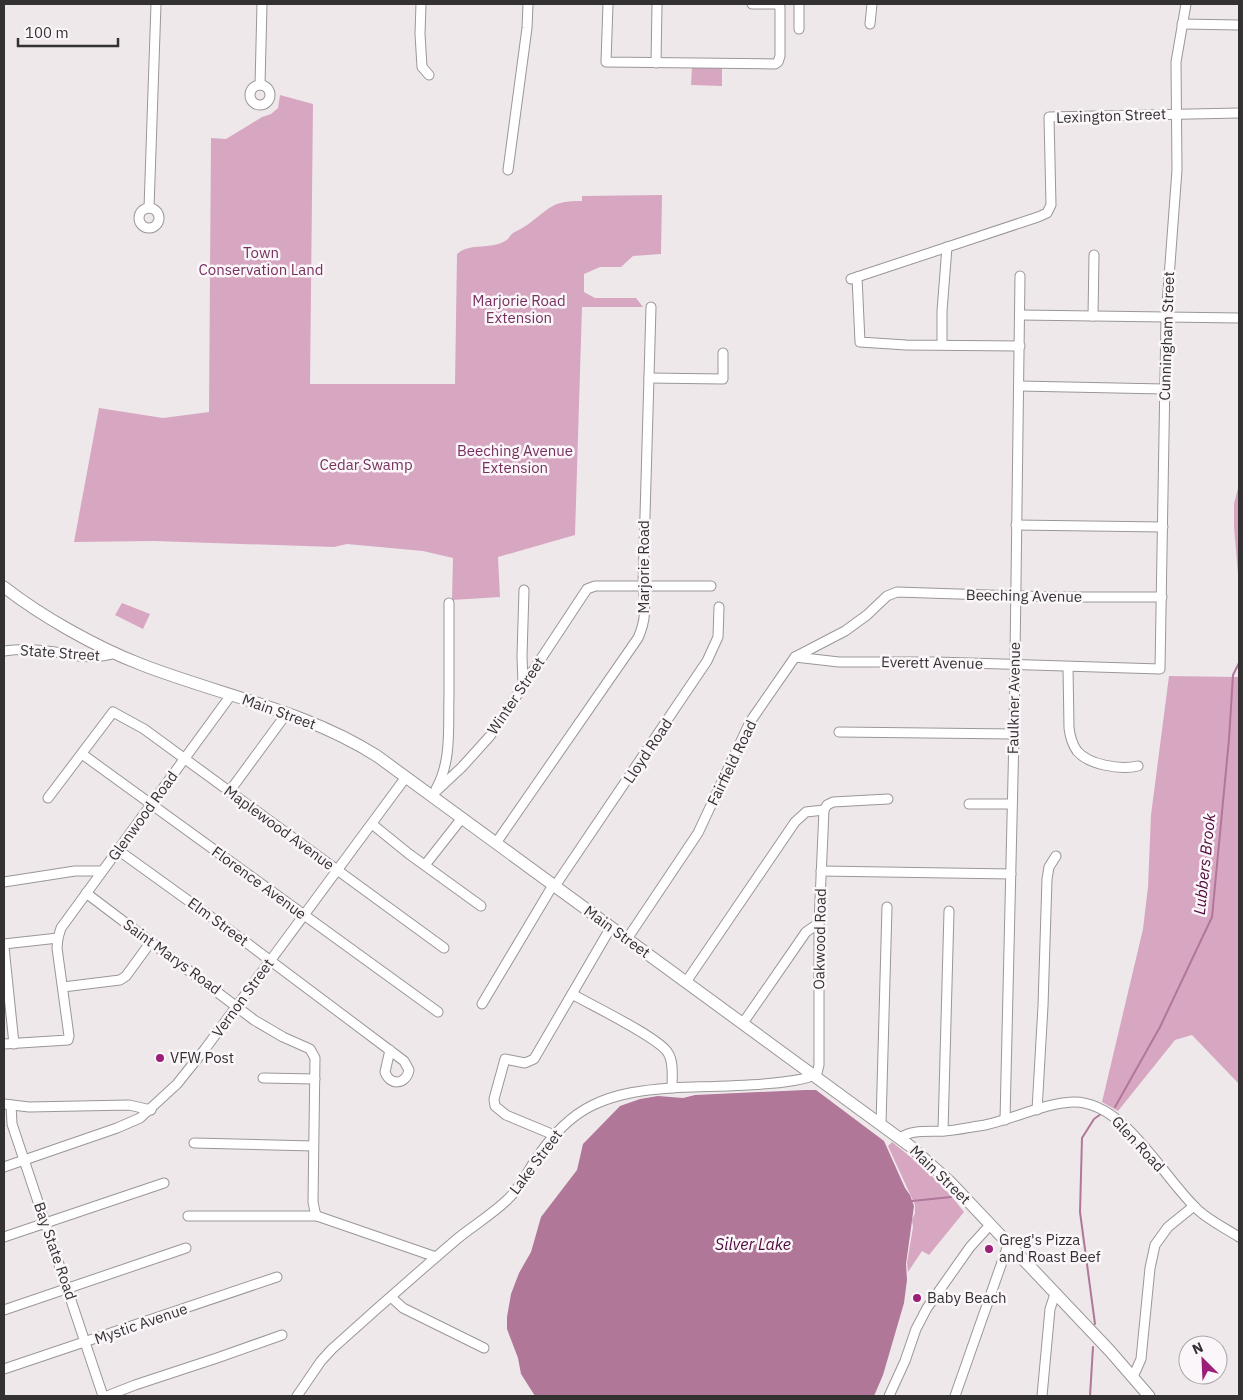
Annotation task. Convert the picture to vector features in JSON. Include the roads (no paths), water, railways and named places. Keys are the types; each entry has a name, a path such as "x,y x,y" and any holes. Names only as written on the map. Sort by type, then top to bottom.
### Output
{"main road":[{"name":"Main Street","path":"4,588 44,614 116,654 140,664 287,713 351,740 377,756 881,1124 935,1167 1149,1396"}],"street":[{"path":"149,208 156,4"},
{"path":"260,85 262,4"},
{"path":"421,4 422,67 429,75"},
{"path":"508,170 527,28 528,4"},
{"path":"608,4 606,62 775,64 780,56 780,7 777,4 752,4"},
{"path":"656,63 657,4"},
{"path":"799,4 799,29"},
{"path":"870,24 872,4"},
{"name":"Cunningham Street","path":"1160,669 1164,389 1166,318 1176,190 1176,62 1186,4"},
{"path":"1182,24 1239,25"},
{"name":"Lexington Street","path":"947,247 1047,213 1051,205 1049,117 1239,113"},
{"path":"942,344 942,311 947,247 854,278 859,342 906,345 1020,346"},
{"path":"1093,316 1094,254"},
{"name":"Faulkner Avenue","path":"1005,1120 1014,734 1020,276"},
{"name":"Marjorie Road","path":"496,843 638,638 645,618 643,585 651,306"},
{"path":"1020,315 1239,318"},
{"path":"649,378 723,379 723,354"},
{"path":"1019,386 1164,389"},
{"path":"1016,525 1163,528"},
{"path":"643,585 711,586"},
{"name":"Winter Street","path":"432,796 482,746 585,590 589,587 643,585"},
{"path":"523,685 524,590"},
{"name":"Beeching Avenue","path":"887,596 897,592 1162,597"},
{"name":"Fairfield Road","path":"627,939 698,833 750,722 795,657 845,631 867,615 887,596"},
{"path":"432,796 440,782 447,760 449,603"},
{"name":"Lloyd Road","path":"482,1004 554,886 707,662 718,638 719,608"},
{"name":"State Street","path":"4,651 45,650 93,658 116,654"},
{"name":"Everett Avenue","path":"795,657 826,661 1160,669"},
{"path":"1068,667 1069,728 1076,750 1082,756 1099,763 1126,768 1138,766"},
{"name":"Glenwood Road","path":"58,938 65,923 86,893 231,695"},
{"name":"Maplewood Avenue","path":"82,754 113,712 137,724 444,948"},
{"path":"229,792 287,713"},
{"path":"839,732 1014,734"},
{"path":"48,798 82,754"},
{"name":"Florence Avenue","path":"82,754 438,1012"},
{"name":"Vernon Street","path":"4,1166 126,1125 151,1110 183,1077 406,777"},
{"path":"686,982 795,822 806,812 824,810 830,802 888,799"},
{"path":"969,804 1012,804"},
{"name":"Oakwood Road","path":"814,1076 819,1070 819,923 824,810"},
{"path":"424,865 462,818"},
{"path":"372,824 424,865 481,906"},
{"name":"Elm Street","path":"118,850 390,1050"},
{"path":"1036,1110 1043,1006 1047,879 1049,867 1056,856"},
{"path":"4,882 75,871 102,871"},
{"path":"821,871 1011,874"},
{"name":"Saint Marys Road","path":"86,893 150,943 272,1031 310,1049 315,1058 315,1078"},
{"path":"881,1124 887,907"},
{"path":"943,1131 949,912"},
{"path":"743,1023 806,932 819,923"},
{"path":"554,1135 506,1115 495,1106 494,1099 505,1058 525,1063 533,1060 611,927"},
{"path":"4,1044 14,1044 68,1040 57,948 58,938 4,946 14,1044"},
{"path":"63,987 120,980 126,976 150,943"},
{"path":"572,994 646,1035 665,1049 670,1057 672,1088"},
{"name":"Lake Street","path":"298,1396 326,1355 436,1257 508,1199 519,1187 540,1153 554,1135 576,1116 604,1100 623,1094 672,1088 760,1084 814,1076"},
{"path":"264,1078 315,1078 313,1202 317,1216"},
{"name":"Glen Road","path":"900,1138 913,1132 967,1128 1005,1120 1058,1104 1072,1102 1094,1105 1119,1121 1194,1206 1213,1221 1239,1237"},
{"path":"7,1104 40,1107 129,1105 151,1110"},
{"name":"Bay State Road","path":"7,1104 67,1289 105,1396"},
{"path":"194,1143 313,1146"},
{"path":"4,1237 164,1183"},
{"path":"1132,1377 1141,1360 1150,1268 1155,1245 1168,1227 1194,1206"},
{"path":"188,1216 317,1216 436,1257"},
{"path":"889,1396 916,1329 927,1308 970,1247 990,1226"},
{"path":"955,1396 1008,1245"},
{"path":"4,1310 186,1248"},
{"name":"Mystic Avenue","path":"4,1369 277,1277"},
{"path":"1042,1396 1050,1309 1055,1294"},
{"path":"391,1297 403,1308 484,1348"},
{"path":"105,1396 282,1335"}],"water":[{"name":"Silver Lake","path":"816,1090 884,1141 914,1206 906,1264 907,1280 904,1303 883,1375 874,1396 535,1396 521,1374 518,1358 507,1329 511,1294 519,1273 531,1252 541,1217 577,1170 583,1144 620,1106 640,1099 658,1096 683,1098 695,1095"}],"waterway":[{"name":"Lubbers Brook","path":"1115,1107 1160,1027 1212,917 1229,739 1233,675 1239,663"},
{"name":"Lubbers Brook","path":"1095,1324 1080,1212 1082,1138 1094,1119 1101,1114"},
{"path":"912,1201 951,1197"},
{"name":"Lubbers Brook","path":"1090,1396 1093,1347"}],"place":[{"name":"VFW Post","path":"160,1058"},
{"name":"Greg's Pizza and Roast Beef","path":"989,1249"},
{"name":"Baby Beach","path":"917,1298"}],"park label":[{"name":"Town Conservation Land","path":"261,262"},
{"name":"Marjorie Road Extension","path":"519,310"},
{"name":"Beeching Avenue Extension","path":"515,460"},
{"name":"Cedar Swamp","path":"366,465"}]}
